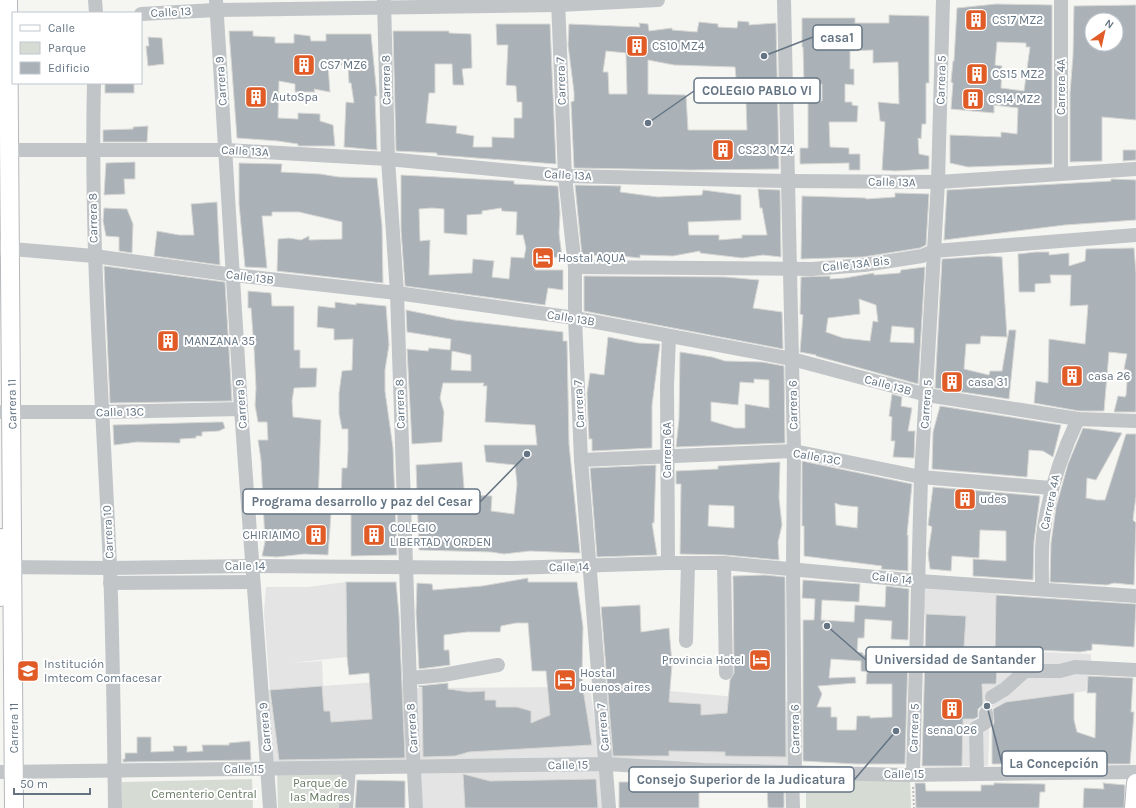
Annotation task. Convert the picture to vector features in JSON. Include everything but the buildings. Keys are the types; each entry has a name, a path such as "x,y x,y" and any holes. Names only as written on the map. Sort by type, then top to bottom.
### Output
{"main road":[{"name":"Carrera 11","path":"2,808 6,772 8,691 5,567 2,247 8,0"},
{"name":"Carrera 11","path":"6,772 14,808"},
{"path":"1134,808 1136,783"}],"street":[{"path":"95,0 96,12"},
{"name":"Calle 13","path":"142,14 216,5 558,3 658,0"},
{"name":"Carrera 6","path":"784,0 794,451 793,568 795,773 792,776 793,808"},
{"name":"Carrera 5","path":"912,774 921,477 927,396 938,182 944,0"},
{"name":"Carrera 4A","path":"1061,0 1061,173"},
{"name":"Carrera 7","path":"558,3 565,176 575,267 575,318 581,460 607,764 609,808"},
{"name":"Carrera 8","path":"384,4 388,159 396,294 416,808"},
{"name":"Carrera 9","path":"216,5 234,275 241,408 253,582 269,769 270,808"},
{"name":"Carrera 8","path":"94,84 92,151 94,256"},
{"name":"Calle 13A","path":"4,150 226,150 388,159 565,176 788,181 938,182 1136,169"},
{"name":"Calle 13A Bis","path":"575,267 790,268 864,265 922,256 934,251 1136,235"},
{"name":"Calle 13B","path":"2,247 94,256 575,318 669,337 792,359 927,396 1078,419 1136,422"},
{"name":"Carrera 10","path":"94,256 110,568 115,808"},
{"name":"Carrera 6A","path":"668,563 667,386 669,337"},
{"name":"Calle 13C","path":"4,412 102,412 241,408"},
{"name":"Carrera 4A","path":"1042,589 1042,538 1051,488 1062,452 1078,419"},
{"name":"Calle 13C","path":"581,460 794,451 921,477 1051,488"},
{"name":"Calle 14","path":"5,567 589,566 668,563 724,563 793,568 919,581 1136,596"},
{"path":"686,641 688,563"},
{"path":"724,563 726,673"},
{"path":"110,583 253,582"},
{"path":"410,678 443,675 498,665"},
{"path":"992,697 1005,689 1025,671 1060,671 1075,667 1136,670"},
{"path":"977,774 976,728 986,722 986,713"},
{"name":"Calle 15","path":"6,772 607,764 795,773 977,774 1136,772"},
{"path":"346,808 349,768"}],"path":[{"path":"912,774 914,808"}],"shaded area":[{"path":"346,582 347,657 289,663 322,661 323,686 405,680 408,762 274,764 266,690 270,690 264,612 266,587 308,587"},
{"path":"925,588 996,590 994,649 964,647 966,616 923,614"},
{"path":"998,651 1091,654 1091,663 1136,665 1136,677 1088,675 1086,691 1005,702 990,709 988,766 962,766 963,719 983,720 983,684 997,684"},
{"path":"602,685 791,702 791,767 608,762"},
{"path":"590,687 600,759 419,763 417,688"},
{"path":"549,768 602,771 604,808 423,808 420,773"}],"green space":[{"name":"Parque de las Madres","path":"344,770 345,808 278,808 277,772"},
{"path":"815,778 910,779 911,808 806,808 806,780"},
{"name":"Cementerio Central","path":"252,779 253,808 122,808 122,782"}],"place":[{"name":"CS17 MZ2","path":"976,20"},
{"name":"CS10 MZ4","path":"637,46"},
{"name":"casa1","path":"764,56"},
{"name":"CS7 MZ6","path":"304,65"},
{"name":"CS15 MZ2","path":"977,74"},
{"name":"AutoSpa","path":"256,97"},
{"name":"CS14 MZ2","path":"973,99"},
{"name":"COLEGIO PABLO VI","path":"648,123"},
{"name":"CS23 MZ4","path":"723,150"},
{"name":"Hostal AQUA","path":"543,258"},
{"name":"MANZANA 35","path":"168,341"},
{"name":"casa 26","path":"1072,376"},
{"name":"casa 31","path":"952,382"},
{"name":"Programa desarrollo y paz del Cesar","path":"527,454"},
{"name":"udes","path":"965,499"},
{"name":"CHIRIAIMO","path":"316,535"},
{"name":"COLEGIO LIBERTAD Y ORDEN","path":"374,535"},
{"name":"Universidad de Santander","path":"827,626"},
{"name":"Provincia Hotel","path":"760,660"},
{"name":"Institución Imtecom Comfacesar","path":"28,671"},
{"name":"Hostal buenos aires","path":"565,680"},
{"name":"La Concepción","path":"987,706"},
{"name":"sena 026","path":"952,709"},
{"name":"Consejo Superior de la Judicatura","path":"896,731"}]}
